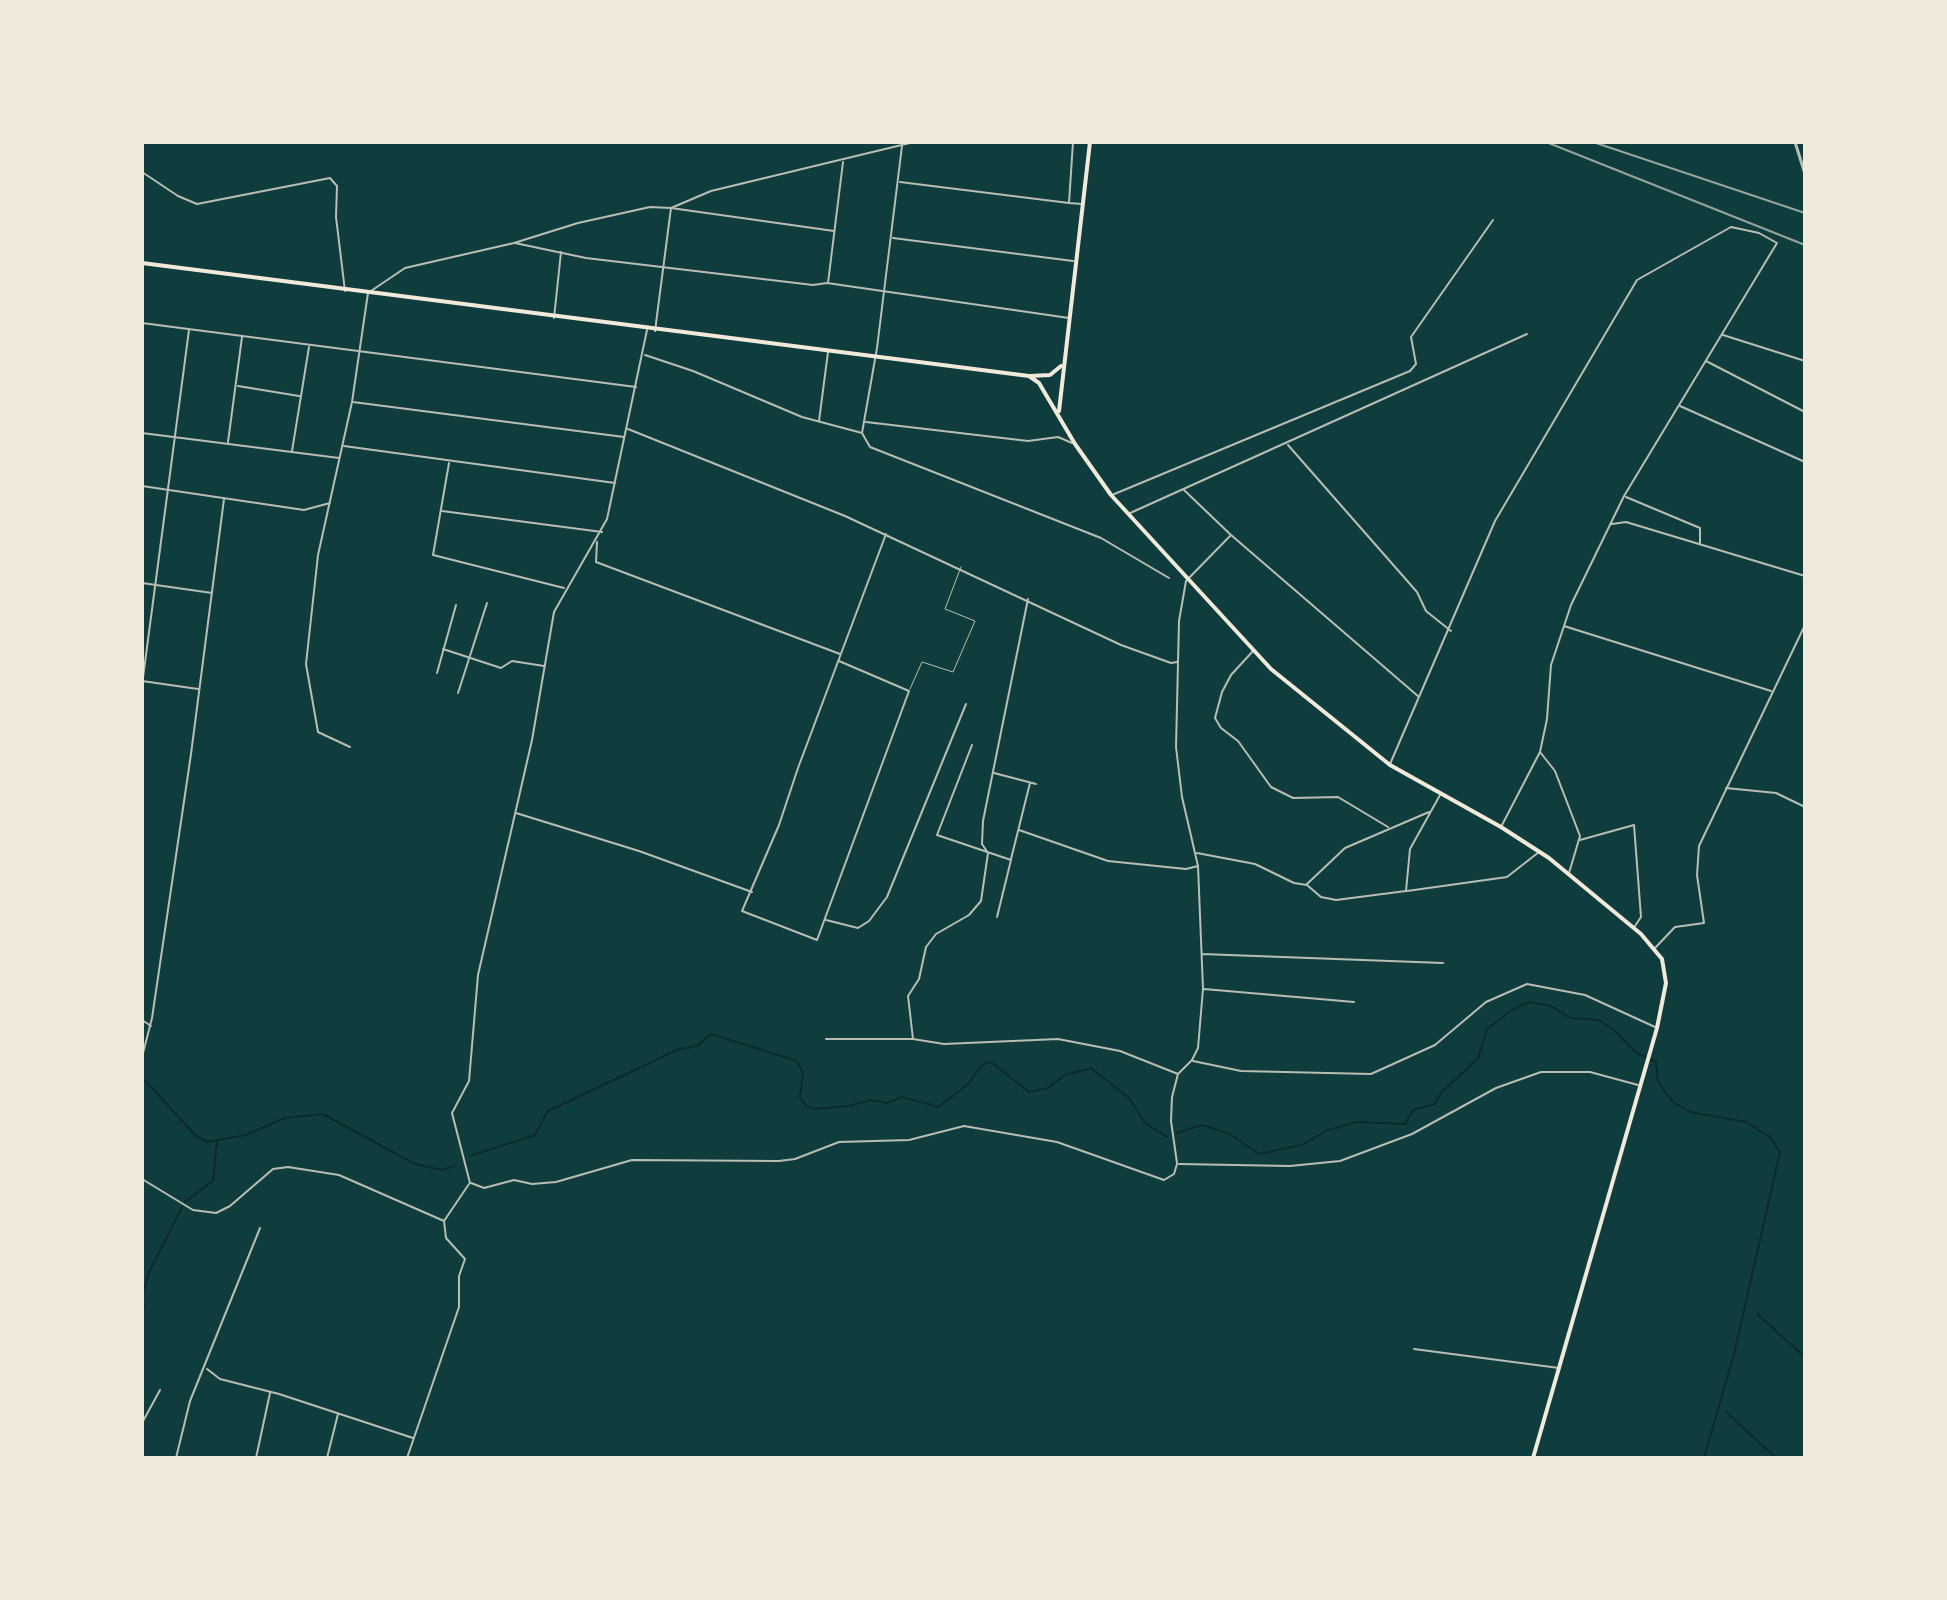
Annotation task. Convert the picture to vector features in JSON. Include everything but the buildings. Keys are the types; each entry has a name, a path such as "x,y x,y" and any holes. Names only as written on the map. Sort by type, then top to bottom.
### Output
{"main road":[{"path":"1059,413 1090,142"},
{"path":"142,263 647,330 1029,376 1050,375 1063,364"},
{"path":"1029,376 1047,391 1075,444 1111,495 1186,581 1302,697 1390,765 1540,851 1634,927 1655,948 1664,963 1666,983 1657,1028 1533,1458"}],"street":[{"path":"671,208 711,191 914,142"},
{"path":"1069,203 1073,142"},
{"path":"1795,142 1805,174"},
{"path":"902,145 900,182 862,433 870,447 1101,538 1169,578"},
{"path":"827,283 843,161"},
{"path":"142,172 178,196 197,204 330,178 337,186 336,217 345,291"},
{"path":"900,182 1084,204"},
{"path":"350,747 318,732 306,672 318,555 352,402 368,293 405,268 650,207 834,231"},
{"path":"655,331 671,208"},
{"path":"1111,495 1410,371 1416,364 1411,337 1493,220"},
{"path":"1390,765 1507,499 1637,280 1731,227 1759,233 1777,243 1610,523 1562,625 1551,665 1547,719 1540,752 1501,827"},
{"path":"892,238 1076,262"},
{"path":"514,243 586,258 662,264 813,285 827,283 1069,318"},
{"path":"554,318 561,251"},
{"path":"142,323 636,387"},
{"path":"190,329 142,683 200,689"},
{"path":"407,1458 459,1307 459,1276 465,1259 446,1238 444,1221 462,1200 470,1183 452,1113 469,1081 478,975 515,813 554,612 565,588 602,532 616,483 647,330"},
{"path":"1128,514 1527,334"},
{"path":"1723,335 1805,361"},
{"path":"228,443 242,336"},
{"path":"292,452 309,345"},
{"path":"819,421 829,351"},
{"path":"644,355 819,421 862,433"},
{"path":"1706,361 1805,412"},
{"path":"237,386 300,396"},
{"path":"352,402 625,438"},
{"path":"1679,406 1805,462"},
{"path":"864,422 1028,441 1058,437 1075,444"},
{"path":"627,428 886,534 1121,645 1171,663 1178,662"},
{"path":"142,433 340,459"},
{"path":"1287,444 1417,592 1426,611 1451,631"},
{"path":"343,446 616,483"},
{"path":"449,462 433,555 565,588"},
{"path":"142,486 304,510 330,503"},
{"path":"1184,489 1231,535 1421,698"},
{"path":"1624,496 1700,528 1700,545"},
{"path":"142,1057 151,1026 224,499"},
{"path":"441,511 602,532"},
{"path":"1610,523 1620,525 1626,522 1805,576"},
{"path":"839,661 909,691 817,940 742,911 752,892 886,534"},
{"path":"470,1183 484,1188 514,1180 532,1184 556,1182 632,1160 779,1161 795,1159 839,1142 909,1140 964,1126 1045,1138 1164,1180 1174,1174 1177,1164 1171,1121 1178,1074 1192,1060 1198,1048 1203,989 1198,866 1178,768 1179,621 1186,581 1231,535"},
{"path":"597,541 596,562 841,655"},
{"path":"142,583 212,593"},
{"path":"913,1039 908,996 919,979 921,960 930,941 979,905 988,853 982,844 982,831 1028,599"},
{"path":"458,693 487,603"},
{"path":"437,673 456,605"},
{"path":"1562,625 1773,691"},
{"path":"1655,948 1675,927 1704,923 1697,875 1699,846 1805,625"},
{"path":"443,649 501,668 512,661 545,666"},
{"path":"1253,651 1231,675 1222,692 1215,714 1221,728 1238,741 1271,787 1293,798 1338,797 1388,827"},
{"path":"825,920 858,928 869,921 887,897 966,704"},
{"path":"972,745 937,835 1011,860"},
{"path":"1540,752 1555,771 1580,840 1569,874"},
{"path":"994,772 1036,784"},
{"path":"997,917 1030,783"},
{"path":"1725,787 1776,793 1805,807"},
{"path":"1406,891 1410,849 1441,794"},
{"path":"1307,885 1345,848 1429,812"},
{"path":"515,813 639,851 752,892"},
{"path":"1580,840 1634,825 1641,917 1634,927"},
{"path":"1019,830 1108,861 1186,869 1198,866"},
{"path":"1196,853 1255,864 1307,885 1321,897 1336,900 1507,877 1540,851"},
{"path":"1201,954 1443,963"},
{"path":"1192,1060 1241,1071 1371,1074 1435,1045 1486,1002 1527,984 1585,995 1657,1028"},
{"path":"1203,989 1354,1002"},
{"path":"142,1020 151,1026"},
{"path":"826,1039 882,1042 913,1039 944,1044 1058,1039 1120,1051 1178,1074"},
{"path":"1177,1164 1329,1164 1412,1134 1496,1088 1541,1072 1590,1072 1640,1085"},
{"path":"142,1179 193,1210 216,1213 230,1206 273,1169 288,1167 360,1182 444,1221"},
{"path":"142,1186 146,1182"},
{"path":"176,1458 190,1401 260,1228"},
{"path":"1414,1349 1559,1368"},
{"path":"205,1368 220,1379 414,1438"},
{"path":"142,1423 160,1390"},
{"path":"256,1458 270,1392"},
{"path":"327,1458 338,1414"}],"lane":[{"path":"909,691 922,662 953,672 975,621 945,609 961,567"}],"waterway":[{"path":"1177,1133 1202,1125 1230,1134 1259,1154 1301,1145 1328,1130 1357,1122 1405,1124 1413,1110 1435,1104 1441,1093 1478,1058 1487,1029 1512,1010 1529,1002 1551,1006 1571,1018 1598,1020 1614,1030 1635,1052 1656,1062 1658,1082 1673,1102 1690,1112 1746,1122 1770,1137 1780,1152 1734,1354 1704,1458"},
{"path":"470,1156 535,1135 548,1111 679,1049 697,1046 711,1034 797,1061 803,1073 800,1097 805,1105 814,1109 849,1106 871,1100 887,1103 902,1097 938,1107 968,1084 982,1065 991,1062 1029,1092 1048,1088 1065,1075 1091,1068 1129,1098 1145,1123 1167,1137"},
{"path":"142,1077 196,1136 207,1142 246,1135 285,1118 323,1114 415,1164 442,1170 456,1166"},
{"path":"185,1202 213,1181 217,1142"},
{"path":"142,1298 149,1272 182,1207"},
{"path":"142,1316 144,1306"},
{"path":"1757,1314 1805,1357"},
{"path":"1726,1412 1776,1458"}],"railway":[{"path":"1546,142 1805,245"},
{"path":"1593,142 1805,213"}]}
